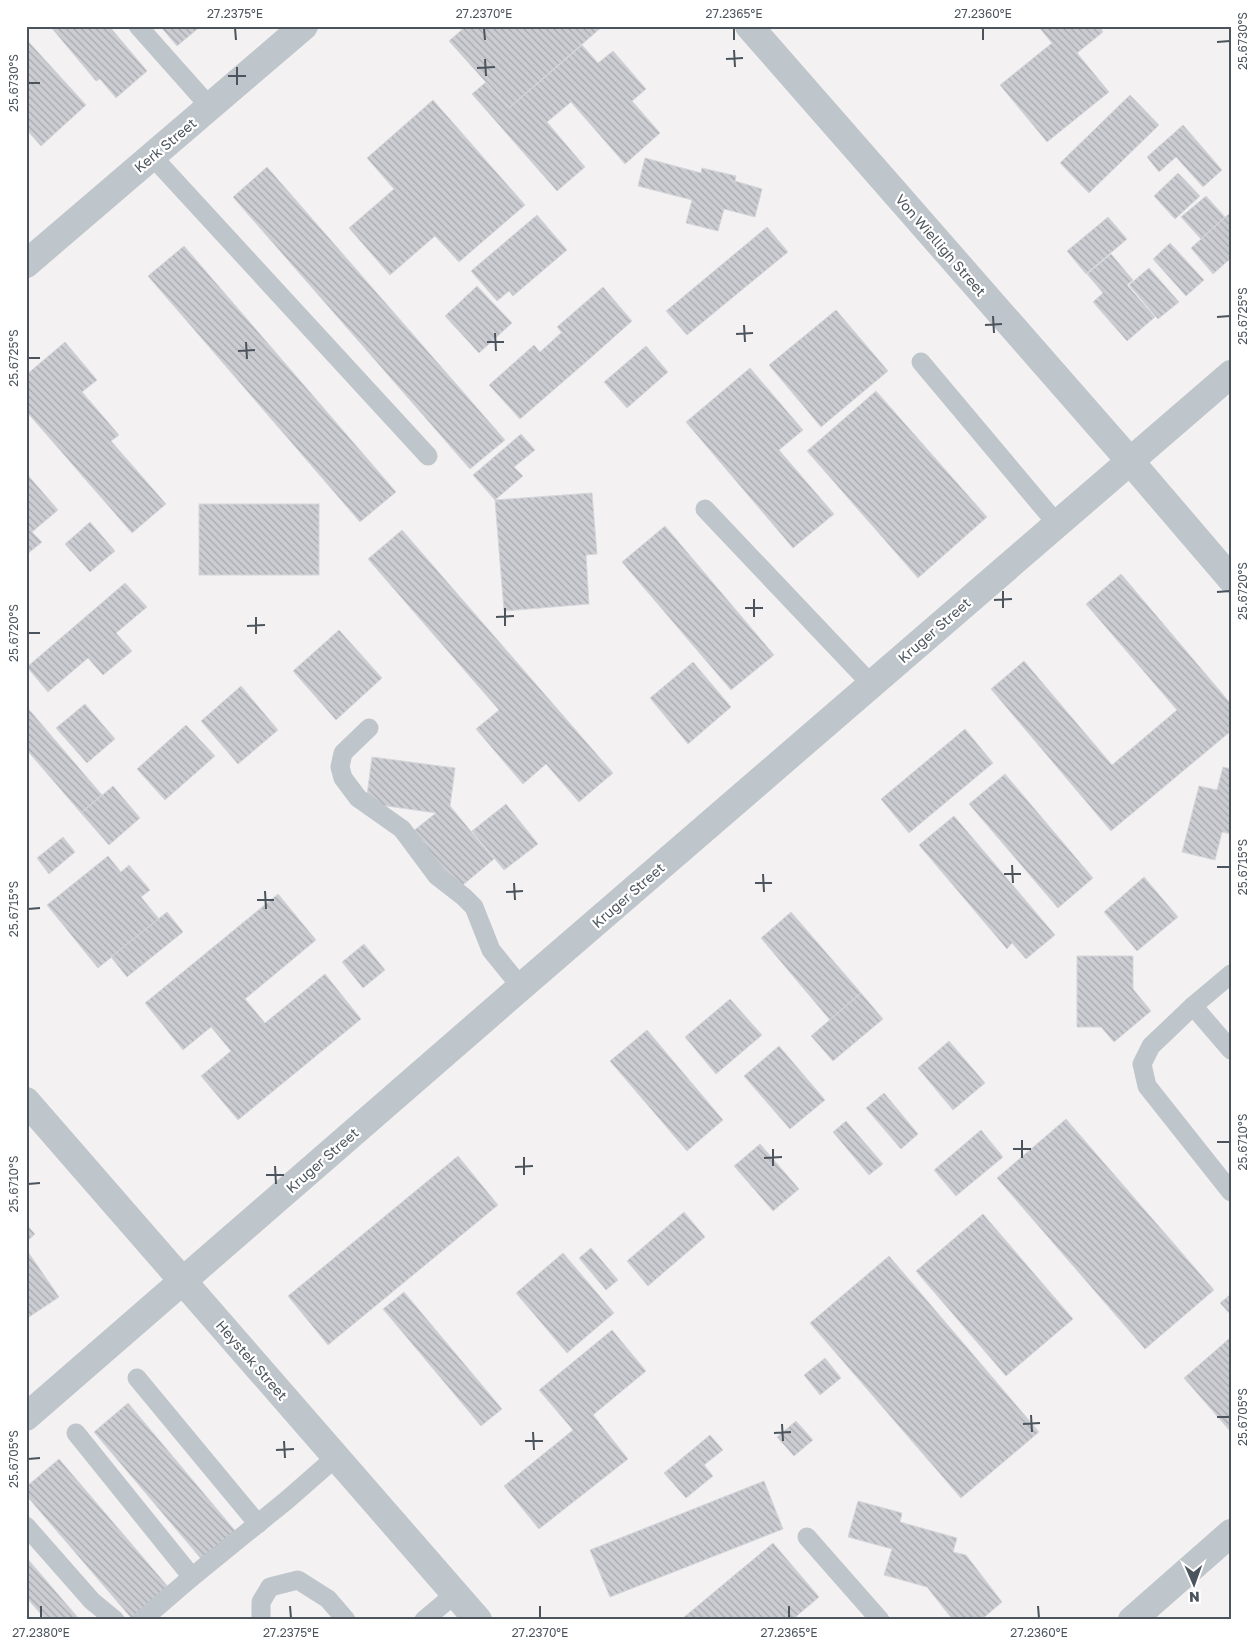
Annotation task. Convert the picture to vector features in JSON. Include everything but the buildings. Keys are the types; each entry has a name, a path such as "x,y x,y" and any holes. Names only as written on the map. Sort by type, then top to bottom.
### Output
{"street":[{"name":"Kerk Street","path":"26,264 304,26"},
{"name":"Von Wielligh Street","path":"749,26 1231,579"},
{"name":"Kruger Street","path":"26,1417 1231,374"},
{"name":"Heystek Street","path":"26,1101 478,1620"},
{"path":"1132,1620 1231,1533"}],"lane":[{"path":"138,26 210,107"},
{"path":"152,156 428,456"},
{"path":"921,362 1057,524"},
{"path":"705,508 871,684"},
{"path":"369,728 343,753 340,767 343,778 358,798 402,829 437,876 474,907 491,950 521,987"},
{"path":"1231,974 1193,1006 1151,1046 1142,1064 1146,1086 1231,1192"},
{"path":"1193,1006 1231,1050"},
{"path":"137,1378 258,1524"},
{"path":"76,1433 192,1577"},
{"path":"142,1620 336,1457"},
{"path":"26,1526 92,1601 115,1620"},
{"path":"807,1537 880,1620"},
{"path":"261,1620 261,1602 270,1587 298,1580 328,1599 346,1620"},
{"path":"424,1620 455,1594"}]}
